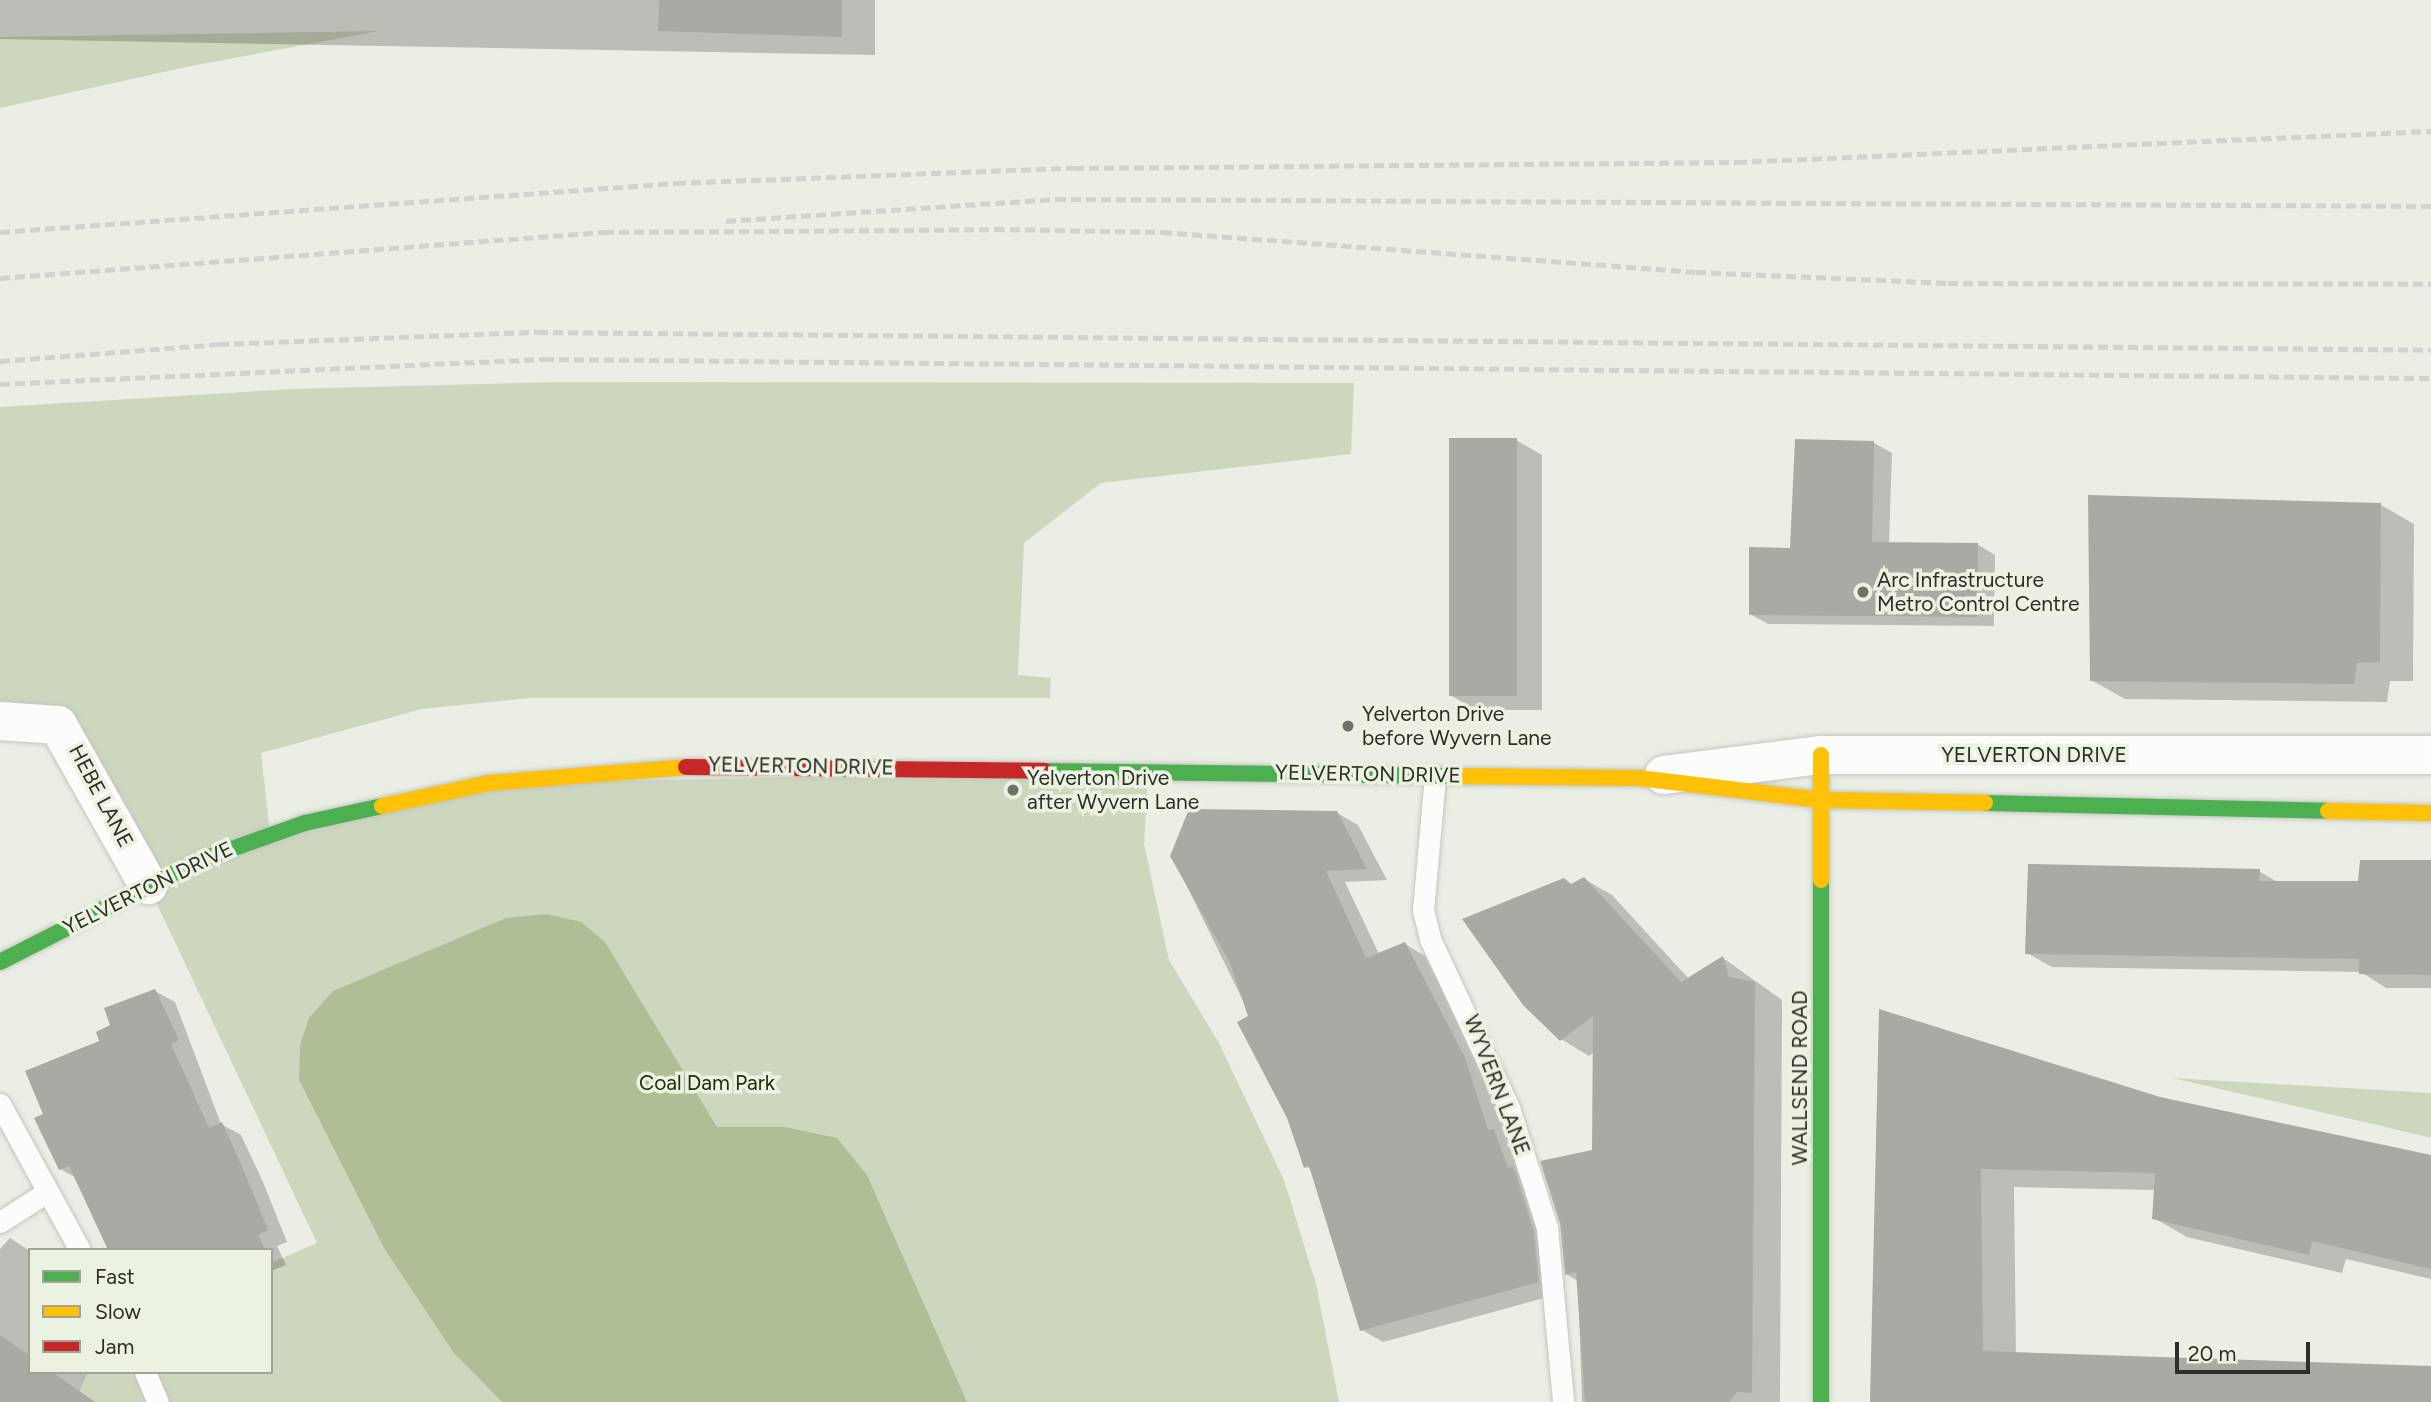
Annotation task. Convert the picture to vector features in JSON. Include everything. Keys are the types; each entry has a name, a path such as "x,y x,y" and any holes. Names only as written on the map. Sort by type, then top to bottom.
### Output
{"street":[{"name":"HEBE LANE","path":"0,721 58,724 148,886"},
{"name":"YELVERTON DRIVE","path":"1639,778 1821,755 2431,755"},
{"name":"WALLSEND ROAD","path":"1821,755 1821,1402"},
{"name":"YELVERTON DRIVE","path":"0,962 148,886 305,823 410,797 586,770 699,765 1639,778 1821,800 2431,813"}],"lane":[{"name":"WYVERN LANE","path":"1435,776 1423,910 1430,939 1509,1108 1546,1227 1563,1402"},
{"path":"0,1104 79,1248"},
{"path":"0,1222 47,1192"},
{"path":"146,1374 158,1402"}],"green space":[{"path":"379,31 191,66 0,108 0,37"},
{"name":"Coal Dam Park","path":"557,382 1354,383 1351,454 1101,483 1024,543 1018,675 1051,678 1050,698 529,698 422,709 261,753 270,833 489,783 1148,771 1144,844 1169,960 1219,1043 1284,1180 1316,1284 1339,1402 75,1402 87,1374 273,1374 273,1262 317,1243 148,885 70,738 0,721 0,407 292,389"},
{"path":"2172,1078 2431,1093 2431,1138 2373,1124"}],"shaded area":[{"path":"547,914 581,922 605,942 717,1127 785,1127 837,1138 867,1175 967,1402 502,1402 454,1353 384,1248 299,1080 300,1045 309,1018 333,991 506,918"}],"building":[{"path":"659,0 842,0 842,37 658,31"},
{"path":"1449,438 1517,438 1517,696 1449,696"},
{"name":"Arc Infrastructure Metro Control Centre","path":"1795,439 1874,441 1872,542 1978,543 1977,617 1749,615 1749,547 1790,548"},
{"path":"2088,495 2381,503 2380,662 2357,663 2354,684 2090,681"},
{"path":"1189,809 1337,811 1367,869 1326,871 1366,958 1405,942 1465,1058 1488,1130 1494,1129 1508,1168 1514,1167 1534,1231 1539,1282 1360,1331 1309,1166 1304,1168 1287,1118 1237,1022 1248,1016 1230,963 1170,856"},
{"path":"2360,860 2431,860 2431,975 2359,974 2359,959 2025,954 2028,864 2260,869 2259,881 2358,881"},
{"path":"1584,877 1681,982 1723,956 1729,977 1755,982 1752,1393 1737,1392 1729,1402 1585,1402 1576,1272 1565,1275 1560,1224 1540,1161 1592,1150 1593,1016 1560,1041 1523,1005 1462,919 1564,878 1571,884"},
{"path":"155,989 179,1040 171,1044 209,1128 222,1122 243,1169 268,1230 258,1235 264,1248 107,1248 69,1166 59,1170 34,1118 43,1114 25,1071 99,1041 96,1032 110,1025 104,1008"},
{"path":"1879,1009 2160,1097 2431,1155 2431,1269 2312,1241 2309,1255 2152,1219 2155,1173 1981,1169 1983,1351 2431,1366 2431,1402 1870,1402"},
{"path":"0,1335 28,1355 28,1374 55,1374 95,1402 0,1402"}],"railway":[{"path":"0,232 676,183 1074,168 1737,162 2431,131"},
{"path":"726,221 1056,199 2431,206"},
{"path":"0,278 604,232 995,229 1162,232 1696,272 1948,283 2431,284"},
{"path":"0,361 219,344 538,332 2431,350"},
{"path":"0,384 544,359 2431,378"}],"traffic: fast":[{"path":"1044,771 1451,776"},
{"path":"1985,803 2328,811"},
{"path":"0,962 198,861 305,823 382,806"},
{"path":"1821,880 1821,1402"}],"traffic: slow":[{"path":"1821,755 1821,880"},
{"path":"382,806 489,783 686,767"},
{"path":"1451,776 1639,778 1821,800 1985,803"},
{"path":"2328,811 2431,813"}],"traffic: jam":[{"path":"686,767 1044,771"}],"place":[{"name":"Arc Infrastructure Metro Control Centre","path":"1863,592"},
{"name":"Yelverton Drive before Wyvern Lane","path":"1348,726"},
{"name":"Yelverton Drive after Wyvern Lane","path":"1013,790"}]}
